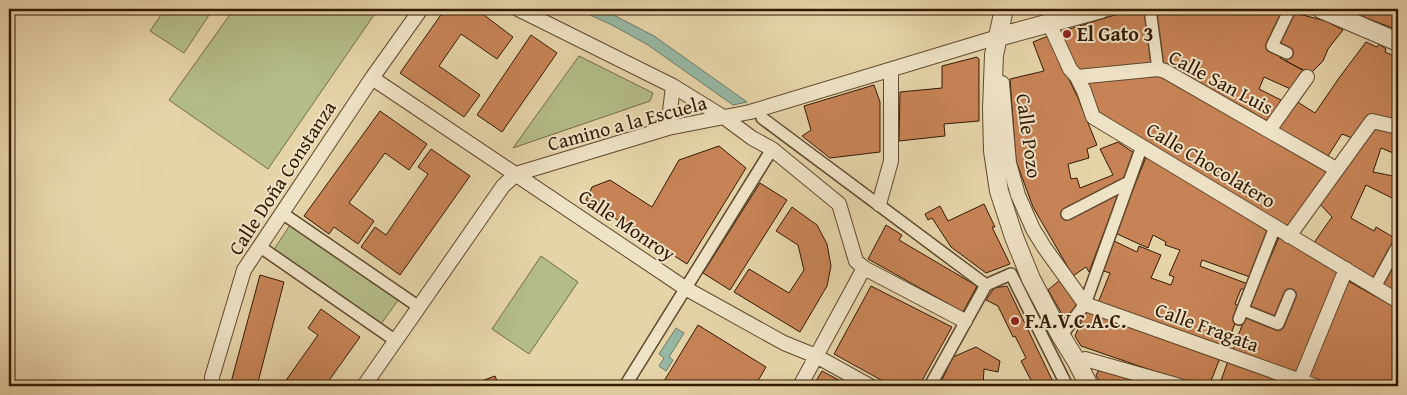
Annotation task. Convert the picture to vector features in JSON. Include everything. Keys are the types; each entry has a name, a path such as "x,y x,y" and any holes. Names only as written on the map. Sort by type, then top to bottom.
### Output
{"street":[{"name":"Calle Doña Constanza","path":"212,386 212,377 244,270 372,78 421,9"},
{"path":"518,9 673,86 725,118 752,138 772,148 839,204 856,261 864,268 965,321"},
{"path":"1004,9 994,55 993,151 995,171 1003,205 1028,272 1061,336 1090,386"},
{"path":"998,37 1101,9"},
{"path":"1150,9 1158,69"},
{"path":"1287,53 1272,46 1290,9"},
{"path":"1321,9 1398,42"},
{"name":"Calle Chocolatero","path":"1049,23 1070,69 1084,90 1093,116 1398,301"},
{"name":"Camino a la Escuela","path":"364,386 503,186 516,174 668,128 758,110 998,37"},
{"name":"Calle San Luis","path":"1077,77 1158,69 1269,130 1336,170"},
{"path":"879,204 891,161 891,70"},
{"path":"1269,130 1307,77"},
{"name":"Calle Monroy","path":"372,78 685,288 870,386"},
{"name":"Calle Pozo","path":"993,84 1002,83 1009,163 1018,195 1033,229 1044,247 1085,304"},
{"path":"668,128 673,86"},
{"path":"762,118 986,285"},
{"path":"1289,236 1372,120 1398,127"},
{"path":"1061,336 1085,304 1142,146"},
{"path":"625,386 772,148"},
{"path":"1067,214 1129,182"},
{"path":"282,213 419,307"},
{"path":"1275,227 1241,314 1278,324 1290,295"},
{"path":"1374,287 1398,245"},
{"path":"259,246 396,341"},
{"path":"800,386 864,268"},
{"path":"1295,382 1346,269"},
{"path":"930,386 986,285 1012,274 1067,386"},
{"name":"Calle Fragata","path":"1085,304 1295,382 1315,386"},
{"path":"1077,362 1085,359 1180,386"}],"green space":[{"path":"165,9 213,9 184,53 150,31"},
{"path":"234,9 378,9 268,169 169,100"},
{"path":"579,56 653,93 650,101 513,148"},
{"path":"290,225 399,299 381,324 273,251"},
{"path":"541,256 578,282 529,354 492,329"}],"shaded area":[{"path":"577,9 602,9 654,36 747,102 733,105 648,45 612,25"},
{"path":"676,328 684,333 669,357 673,360 666,371 659,366 664,358 659,354"}],"building":[{"path":"445,9 476,9 513,37 497,59 461,34 439,66 480,95 464,117 400,73"},
{"path":"1134,9 1147,9 1155,64 1077,71 1060,32"},
{"path":"1153,9 1287,10 1268,46 1282,54 1280,58 1307,72 1295,91 1264,77 1259,89 1281,100 1267,124 1159,63"},
{"path":"1398,9 1398,30 1345,10"},
{"path":"1291,12 1326,21 1343,30 1328,49 1323,61 1310,74 1286,61 1291,51 1276,44"},
{"path":"531,35 557,53 502,132 477,115"},
{"path":"1048,36 1078,98 1097,145 1087,149 1089,158 1068,164 1071,179 1077,178 1080,188 1113,175 1100,149 1118,142 1134,153 1089,272 1086,267 1073,276 1033,207 1016,161 1010,79 1044,71 1033,42"},
{"path":"1366,42 1377,47 1379,44 1386,49 1385,52 1398,58 1398,122 1369,116 1352,138 1342,134 1328,156 1278,128 1296,101 1315,113"},
{"path":"977,57 979,59 979,121 944,124 945,136 899,141 900,92 942,88 942,66"},
{"path":"1163,76 1328,172 1287,229 1095,113 1087,82"},
{"path":"874,85 880,102 880,152 830,158 802,136 811,130 804,106"},
{"path":"380,111 427,144 409,170 385,153 349,203 374,221 358,244 334,227 329,234 304,216"},
{"path":"1375,125 1398,131 1398,155 1381,148 1373,172 1398,177 1398,201 1366,185 1351,218 1374,231 1376,227 1398,240 1373,280 1313,244 1332,217 1319,203"},
{"path":"719,146 746,168 687,264 586,200 592,187 610,180 652,207 679,160"},
{"path":"431,149 470,176 400,275 361,247 375,227 386,235 428,174 418,167"},
{"path":"1147,155 1267,231 1250,277 1202,260 1200,266 1248,284 1246,289 1241,289 1235,304 1241,307 1227,345 1223,349 1098,303 1110,273 1100,270 1112,240 1137,252 1139,246 1161,255 1151,278 1171,285 1174,277 1169,275 1180,250 1165,245 1166,242 1153,235 1148,248 1115,233"},
{"path":"760,183 787,200 730,290 703,273"},
{"path":"984,204 995,227 992,227 1010,264 986,273 951,247 932,218 928,220 925,214 940,206 948,221"},
{"path":"792,207 817,225 827,244 831,266 827,286 800,332 734,292 749,269 789,293 804,270 798,245 776,231"},
{"path":"886,225 902,235 899,240 977,286 963,312 868,259"},
{"path":"1280,235 1340,269 1299,375 1232,352 1246,315 1280,329 1248,309"},
{"path":"1398,252 1398,291 1396,295 1379,284"},
{"path":"260,275 284,282 257,386 230,386"},
{"path":"1061,279 1080,305 1066,321 1048,290"},
{"path":"1348,281 1398,309 1398,386 1333,386 1307,377"},
{"path":"871,286 952,327 919,386 892,386 834,354"},
{"name":"F.A.V.C.A.C.","path":"1007,286 1055,386 1034,386 1021,361 1026,358 1015,336 1013,337 998,306 986,300 994,288"},
{"path":"321,309 360,337 325,386 282,386 318,335 308,328"},
{"path":"1086,310 1220,358 1209,386 1197,386 1081,346 1075,336"},
{"path":"698,325 766,367 755,386 661,386"},
{"path":"976,347 1000,361 998,372 984,369 983,386 939,386 953,357"},
{"path":"1228,361 1288,384 1287,386 1219,386"},
{"path":"1099,370 1163,386 1101,386 1096,375"},
{"path":"822,371 850,386 813,386"},
{"path":"495,376 499,386 468,386"}],"place":[{"name":"El Gato 3","path":"1067,34"},
{"name":"F.A.V.C.A.C.","path":"1015,321"}]}
